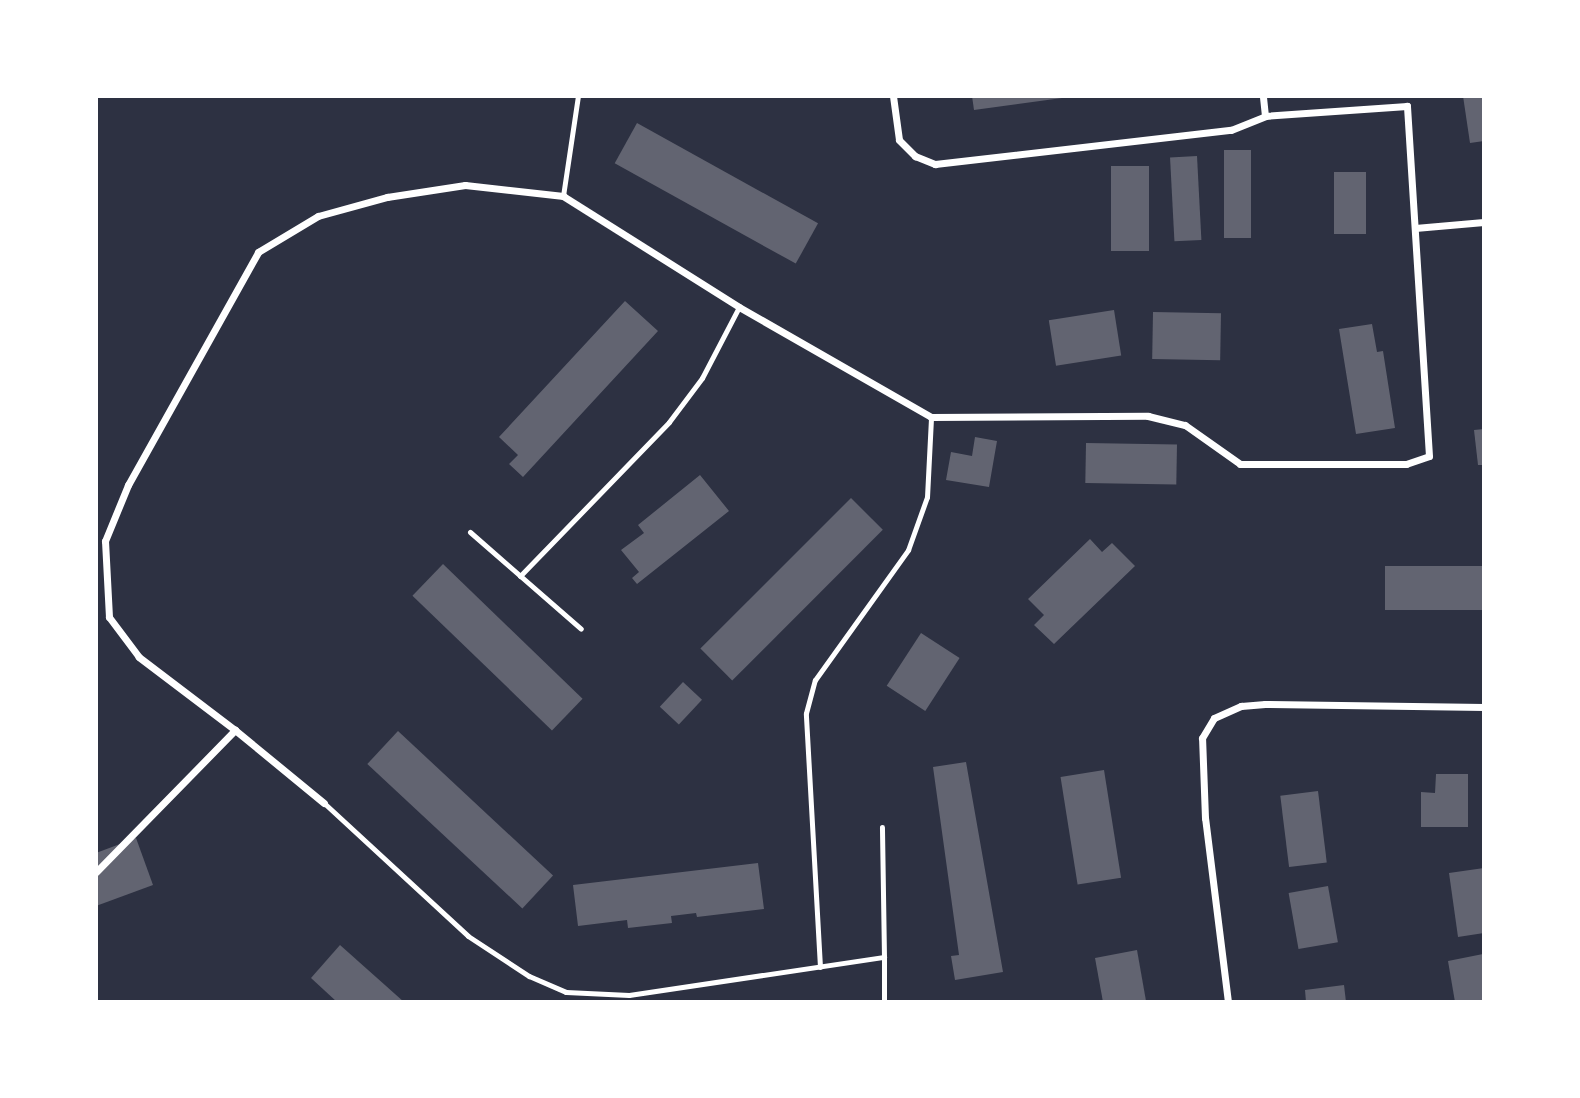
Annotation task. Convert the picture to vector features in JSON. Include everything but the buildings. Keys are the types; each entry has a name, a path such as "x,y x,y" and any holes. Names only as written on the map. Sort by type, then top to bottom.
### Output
{"street":[{"path":"893,96 899,140 915,156 935,164 1231,130 1265,116 1407,106"},
{"path":"1262,96 1265,116"},
{"path":"324,803 235,730 139,657 109,617 105,541 128,485 230,296 258,252 318,216 387,197 465,185 563,196 739,307 931,416 1148,416 1185,425 1240,464 1406,464 1429,456 1406,96"},
{"path":"1415,228 1484,222"},
{"path":"1228,1002 1205,818 1202,738 1214,718 1241,706 1265,704 1484,707"},
{"path":"96,872 235,730"}],"lane":[{"path":"563,196 578,96"},
{"path":"520,576 669,422 702,378 739,307"},
{"path":"820,967 806,713 816,680 908,550 927,497 931,416"},
{"path":"470,532 581,629"},
{"path":"324,803 468,936 529,976 566,992 629,995 884,957"},
{"path":"883,827 884,1002"}]}
